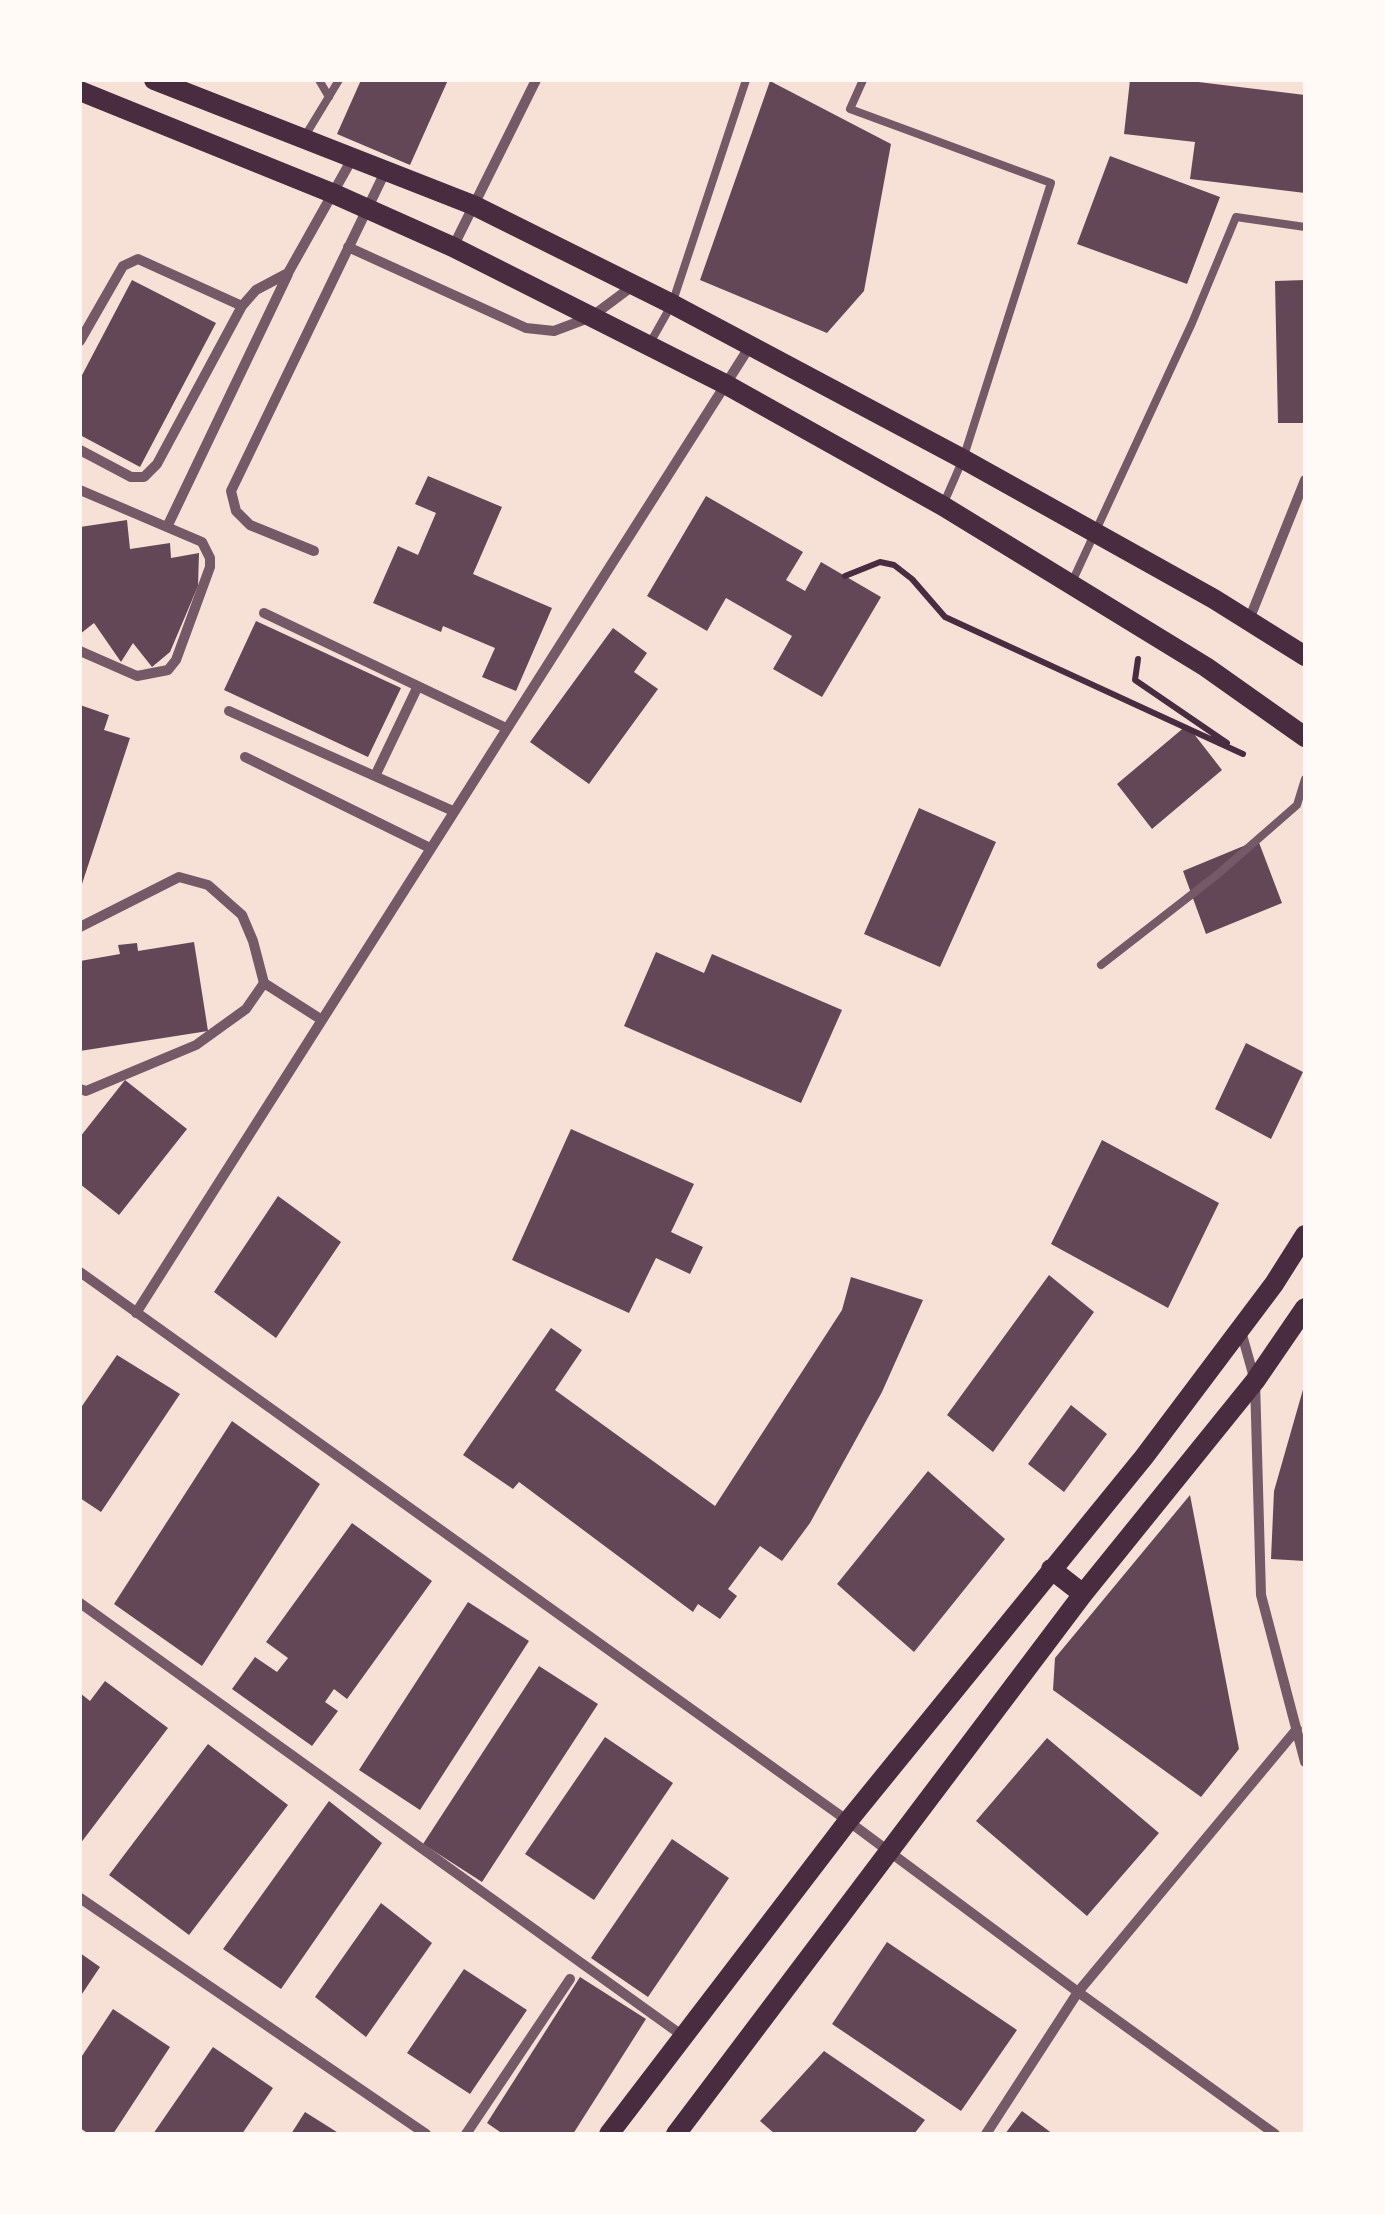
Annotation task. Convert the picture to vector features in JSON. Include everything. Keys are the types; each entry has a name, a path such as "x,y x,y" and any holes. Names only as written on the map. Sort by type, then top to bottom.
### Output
{"main road":[{"path":"154,80 472,205 672,304 963,458 1305,656"},
{"path":"80,91 332,193 453,247 726,384 943,506 1144,628 1305,737"},
{"path":"1283,642 1305,640"},
{"path":"609,2134 848,1821 1144,1458 1274,1284 1305,1236"},
{"path":"676,2134 1082,1594 1255,1381 1305,1308"},
{"path":"1051,1568 1082,1594"}],"street":[{"path":"453,247 536,80"},
{"path":"167,527 288,273 352,159"},
{"path":"314,552 250,524 236,511 231,490 385,172"},
{"path":"348,247 526,328 554,331 591,317 634,285"},
{"path":"80,341 122,266 138,259 242,306"},
{"path":"80,450 131,477 144,477 158,464 242,306 256,290 288,273"},
{"path":"136,1312 750,346"},
{"path":"1249,621 1305,480"},
{"path":"80,490 202,542 210,558 210,568 176,660 168,670 137,676 80,651"},
{"path":"264,612 506,728"},
{"path":"375,776 418,686"},
{"path":"229,712 453,811"},
{"path":"245,756 430,848"},
{"path":"80,927 179,877 208,885 242,916 264,983 322,1020"},
{"path":"80,1088 86,1092 196,1045 246,1008 264,983"},
{"path":"80,1272 848,1821 1275,2134"},
{"path":"1240,1328 1255,1381 1261,1595 1305,1762"},
{"path":"80,1602 683,2036"},
{"path":"986,2134 1078,1992 1297,1729"},
{"path":"80,1898 426,2134"},
{"path":"466,2134 570,1979"}],"lane":[{"path":"319,80 329,96"},
{"path":"303,140 339,80"},
{"path":"649,346 672,304 746,80"},
{"path":"863,80 850,109 1051,183 963,458 943,506"},
{"path":"1071,584 1192,323 1236,217 1305,227"},
{"path":"1101,966 1218,874 1297,805 1305,779"}],"path":[{"path":"845,576 880,562 894,565 912,579 945,617 1244,754 1135,680 1144,628"}],"building":[{"path":"361,80 448,80 410,165 337,134"},
{"path":"1130,80 1182,80 1305,95 1305,193 1190,179 1195,142 1124,134"},
{"path":"770,81 891,144 864,291 827,333 700,280"},
{"path":"1110,156 1220,197 1187,284 1077,244"},
{"path":"132,280 216,323 140,467 80,435 80,379"},
{"path":"1305,280 1305,423 1278,423 1275,281"},
{"path":"428,476 502,507 473,574 552,608 516,691 482,677 495,648 443,626 441,632 373,603 398,546 418,555 436,513 415,504"},
{"path":"706,496 803,552 786,580 805,591 821,562 881,597 822,697 773,669 792,636 726,598 707,631 647,596"},
{"path":"127,520 130,549 170,543 171,558 199,553 198,586 170,652 152,667 133,643 121,662 94,623 80,634 80,527"},
{"path":"256,621 401,688 368,757 224,690"},
{"path":"613,628 647,653 634,672 658,689 589,784 530,742"},
{"path":"80,705 109,715 104,730 130,738 81,887"},
{"path":"1187,725 1222,770 1152,829 1117,784"},
{"path":"919,808 996,842 940,967 864,934"},
{"path":"1258,840 1282,903 1206,934 1183,871"},
{"path":"194,942 208,1031 80,1051 80,961 120,954 118,945 137,943 138,951"},
{"path":"656,952 704,973 712,954 842,1010 801,1103 624,1026"},
{"path":"1246,1043 1303,1072 1271,1139 1215,1109"},
{"path":"125,1080 187,1129 119,1215 80,1184 80,1137"},
{"path":"571,1129 694,1184 671,1232 703,1247 690,1274 656,1258 629,1313 512,1260"},
{"path":"1102,1140 1219,1203 1168,1308 1051,1244"},
{"path":"278,1196 341,1242 276,1338 214,1292"},
{"path":"1049,1275 1094,1312 993,1452 947,1415"},
{"path":"851,1277 923,1300 882,1392 810,1523 782,1561 760,1546 728,1589 737,1596 720,1619 698,1604 693,1612 519,1482 513,1489 463,1455 551,1328 582,1350 555,1390 715,1506 842,1310"},
{"path":"117,1355 180,1394 101,1512 80,1498 80,1409"},
{"path":"1304,1386 1305,1561 1271,1559 1274,1491"},
{"path":"1071,1405 1107,1434 1064,1492 1028,1464"},
{"path":"232,1421 320,1484 202,1666 114,1604"},
{"path":"928,1471 1005,1539 914,1652 837,1584"},
{"path":"1190,1495 1239,1749 1201,1797 1053,1690 1055,1658"},
{"path":"352,1523 432,1581 347,1699 334,1689 325,1702 338,1711 312,1746 232,1689 255,1657 277,1672 288,1658 266,1642"},
{"path":"468,1602 529,1641 420,1810 359,1770"},
{"path":"539,1666 598,1704 482,1882 423,1844"},
{"path":"105,1681 168,1728 80,1844 80,1693 90,1701"},
{"path":"605,1737 673,1783 594,1900 525,1854"},
{"path":"1047,1738 1159,1833 1087,1916 976,1821"},
{"path":"208,1744 288,1805 189,1935 109,1875"},
{"path":"329,1801 382,1843 281,1989 223,1949"},
{"path":"672,1839 729,1878 648,1997 591,1958"},
{"path":"381,1903 432,1943 366,2037 315,1997"},
{"path":"887,1942 1017,2030 961,2111 832,2024"},
{"path":"80,1953 100,1967 80,1997"},
{"path":"464,1969 527,2010 470,2094 407,2053"},
{"path":"580,1977 646,2019 573,2134 503,2134 487,2123"},
{"path":"113,2009 170,2047 113,2134 89,2134 80,2128 80,2059"},
{"path":"213,2047 273,2088 242,2134 153,2134"},
{"path":"824,2051 925,2120 914,2134 775,2134 760,2121"},
{"path":"1022,2111 1053,2134 1005,2134"},
{"path":"305,2112 340,2134 291,2134"}]}
